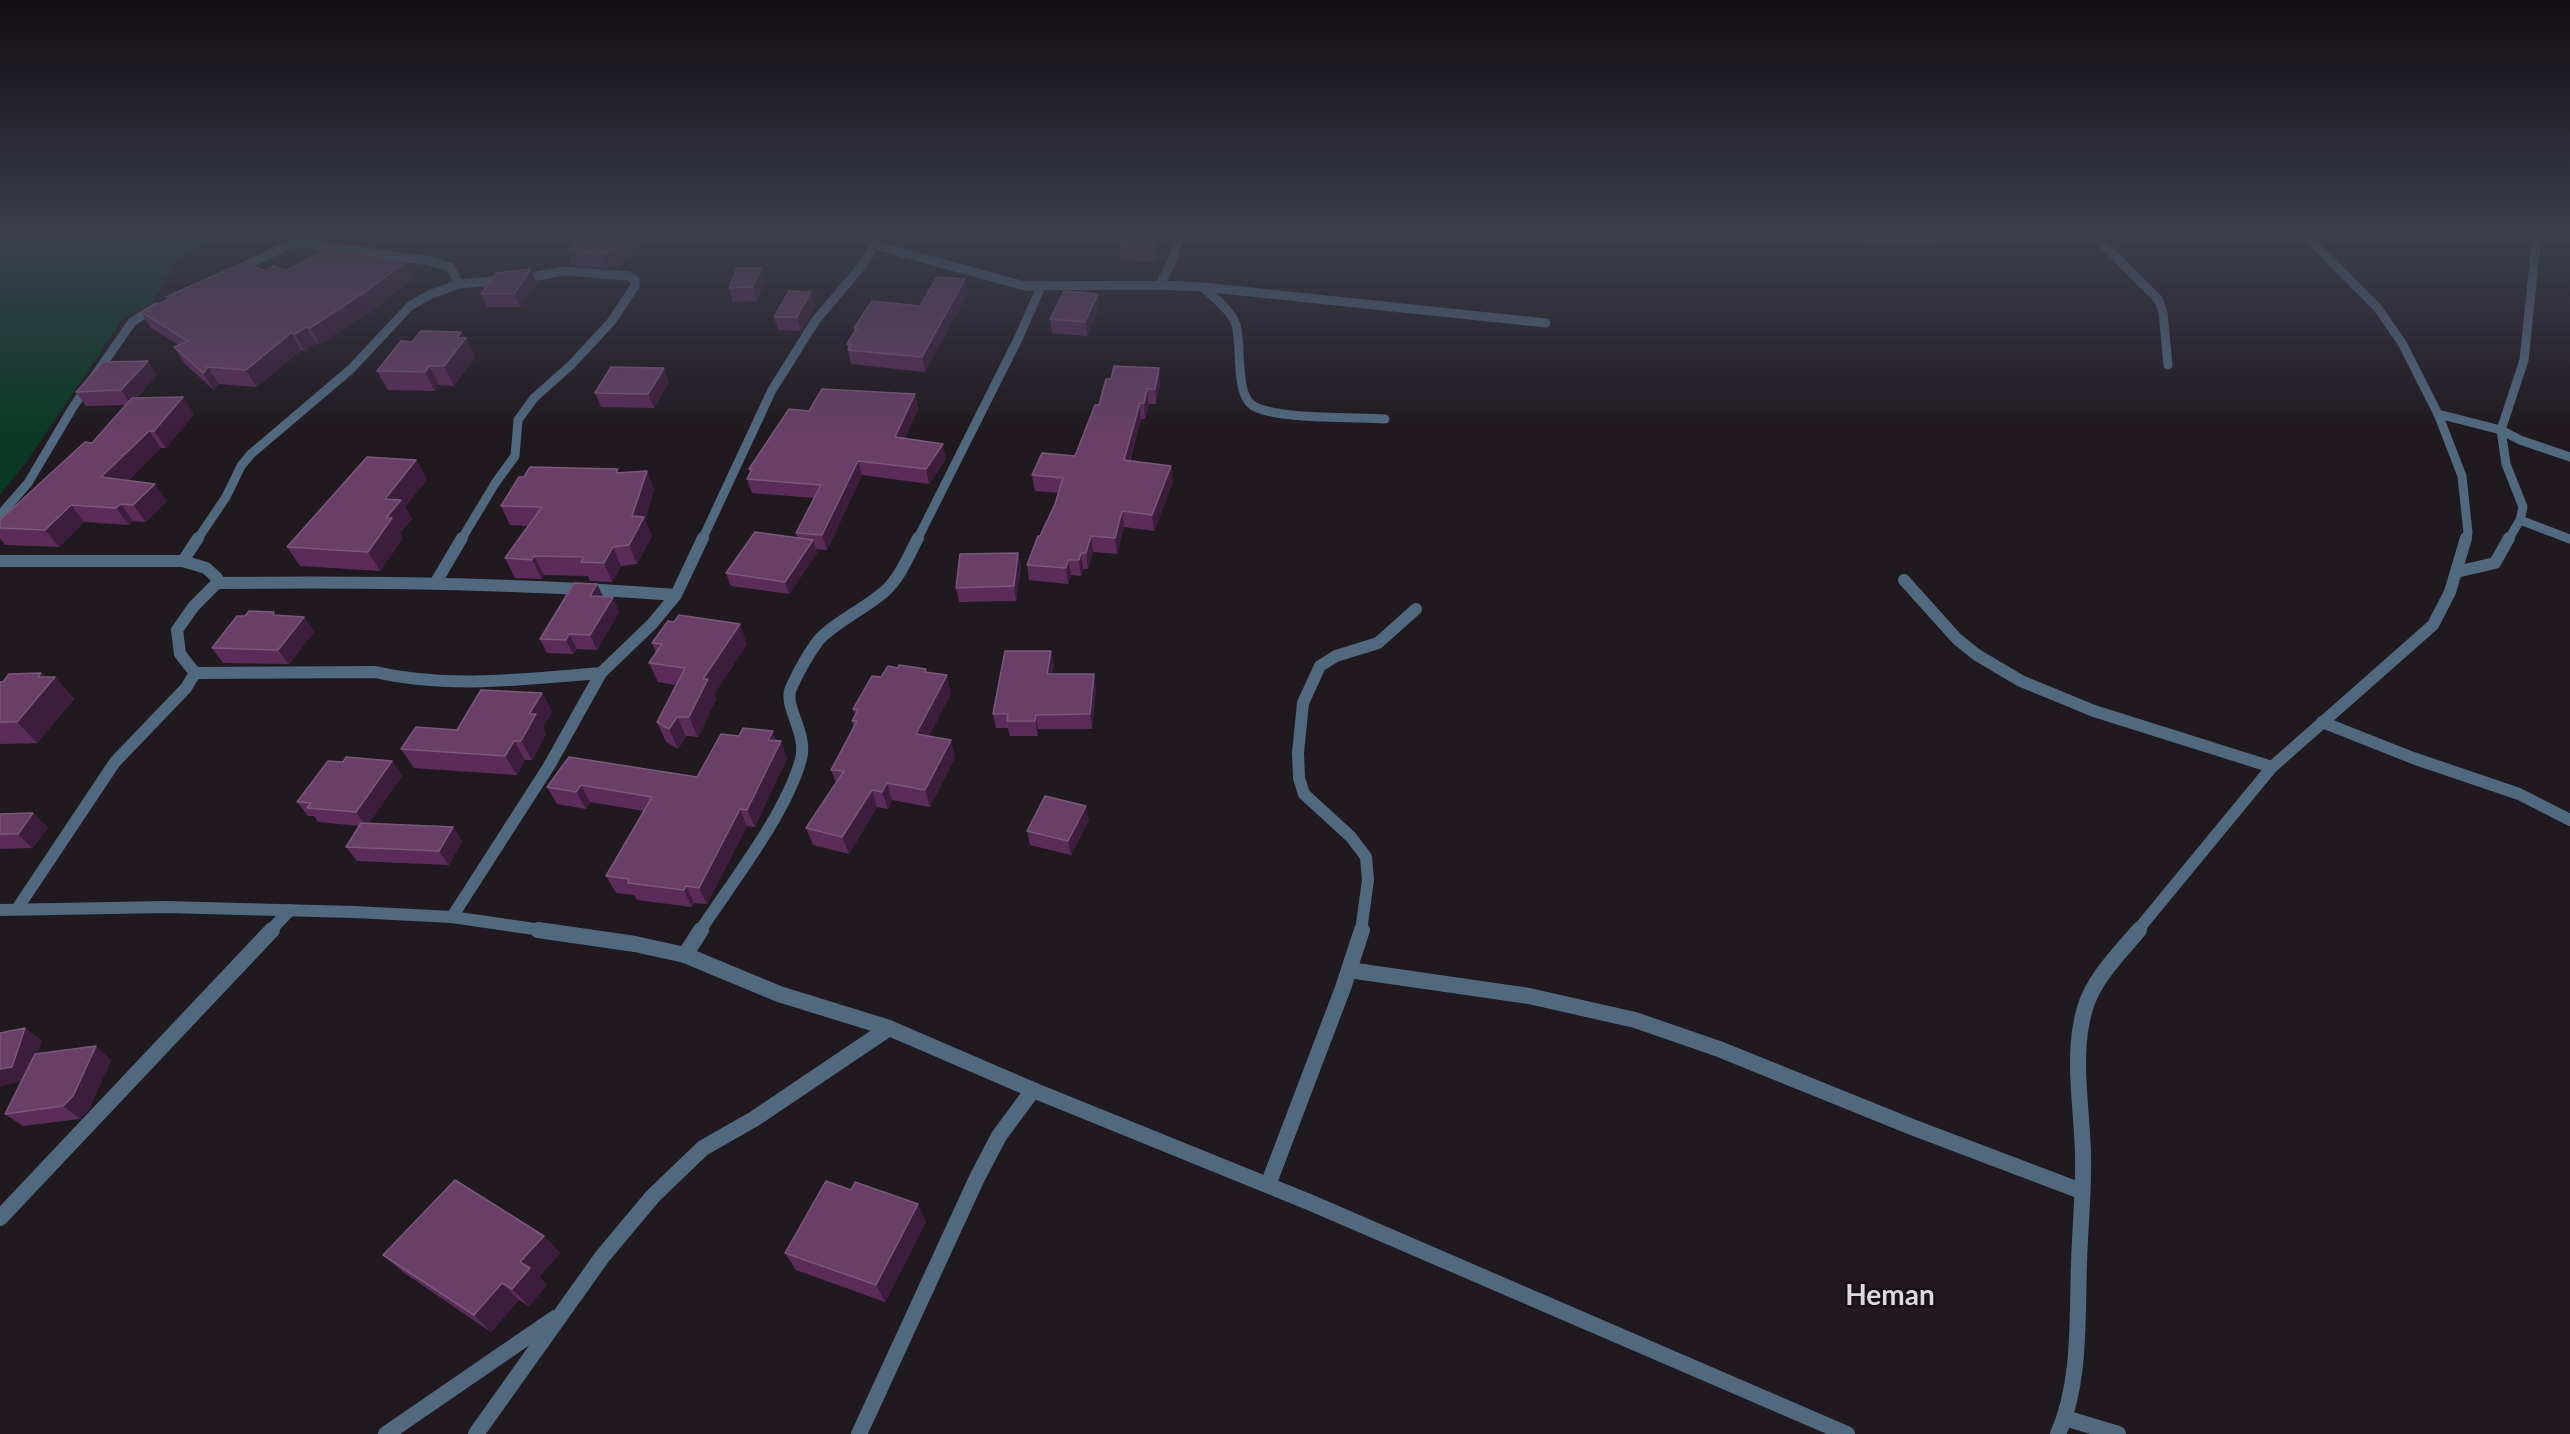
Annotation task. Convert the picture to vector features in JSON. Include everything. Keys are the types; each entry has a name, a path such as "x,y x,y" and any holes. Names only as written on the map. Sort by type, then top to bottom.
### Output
{"street":[{"path":"0,515 28,483 73,407 132,322 167,302"},
{"path":"183,561 226,497 241,466 251,454 351,369 395,320 417,302"},
{"path":"436,582 496,482 515,456 518,420 534,398 571,365 626,302"},
{"path":"452,917 549,766 602,673 613,659 652,624 676,595 772,390 816,320 831,302"},
{"path":"685,955 768,827 792,784 802,756 802,734 790,703 790,691 819,640 885,591 901,572 1034,302"},
{"path":"1219,302 1236,325 1243,390 1250,404 1264,411 1289,414 1385,419"},
{"path":"1345,302 1546,323"},
{"path":"2159,302 2163,312 2168,365"},
{"path":"2118,1434 2062,1426 2076,1365 2083,1154 2078,1089 2080,1042 2085,1008 2099,978 2272,767 2433,625 2450,592 2468,533 2462,476 2438,414 2402,343 2371,302"},
{"path":"2456,572 2496,563 2520,520 2523,507 2506,464 2501,430 2524,360 2530,302"},
{"path":"2438,414 2501,430 2520,440 2570,457"},
{"path":"2520,520 2570,539"},
{"path":"0,561 183,561 206,568 217,578 217,583"},
{"path":"1904,580 1951,634 1977,655 2008,675 2048,693 2111,716 2272,767"},
{"path":"602,673 480,682 402,678 375,672 195,673 187,666 179,652 177,630 194,606 217,583 436,582 569,586 676,595"},
{"path":"1268,1185 1349,970 1364,923 1368,880 1366,857 1351,837 1304,794 1299,778 1298,753 1303,703 1320,666 1336,656 1378,643 1416,609"},
{"path":"17,909 115,762 186,688 195,673"},
{"path":"2322,722 2413,758 2519,794 2570,820"},
{"path":"0,910 166,907 452,917 635,944 685,955 779,994 889,1028 1033,1090 1268,1185 1847,1434"},
{"path":"0,1218 290,910"},
{"path":"1349,970 1532,997 1636,1020 1706,1043 1895,1120 2081,1191"},
{"path":"476,1434 602,1257 653,1196 703,1148 754,1119 889,1028"},
{"path":"859,1434 977,1178 999,1136 1033,1090"},
{"path":"386,1434 561,1314"}],"green space":[{"path":"0,302 153,302 123,319 27,461 0,495"}],"building":[{"path":"163,302 350,302 310,328 306,327 295,334 291,333 246,370 208,367 203,373 174,347 188,341 141,312"},
{"path":"783,302 805,302 797,317 774,317"},
{"path":"871,302 920,306 922,302 952,302 922,357 848,350 851,344 847,344 857,328 854,328"},
{"path":"1059,302 1094,302 1085,322 1050,319"},
{"path":"421,331 461,332 457,338 466,338 444,366 429,366 425,372 377,371 401,341 412,342"},
{"path":"148,361 121,390 76,392 103,362"},
{"path":"1114,366 1159,368 1155,389 1147,389 1144,403 1140,403 1124,460 1171,466 1152,515 1122,511 1115,538 1091,536 1086,553 1081,553 1079,560 1068,560 1066,568 1027,565 1038,536 1055,504 1063,478 1032,475 1042,453 1075,456 1095,405 1099,405 1106,379 1111,379"},
{"path":"611,367 664,368 648,394 595,393"},
{"path":"822,389 915,394 895,437 943,444 926,469 858,461 822,535 796,533 821,485 747,479 752,469 749,469 789,409 809,411"},
{"path":"183,397 154,431 149,431 101,477 155,484 133,505 121,504 116,508 71,505 45,530 0,528 0,520 85,442 92,443 132,398"},
{"path":"367,457 416,460 385,499 401,500 386,518 392,518 368,552 287,547"},
{"path":"530,467 618,469 616,473 647,471 632,516 644,517 629,545 613,547 604,563 581,562 584,557 534,556 532,560 505,558 542,507 501,506 519,477 524,477"},
{"path":"755,532 813,540 785,582 726,573"},
{"path":"1018,553 1014,586 956,588 960,554"},
{"path":"574,583 597,584 590,596 613,597 590,635 569,634 566,640 540,639"},
{"path":"249,611 304,617 278,650 212,648 237,616 245,616"},
{"path":"679,615 740,624 703,679 708,679 689,717 677,717 669,729 657,722 685,668 649,663 662,644 652,643 668,621 674,622"},
{"path":"1005,651 1051,651 1047,674 1094,674 1090,714 1036,715 1035,721 1007,721 1008,714 993,714"},
{"path":"899,665 947,675 916,734 951,740 925,790 887,783 882,792 872,790 842,837 806,828 844,771 831,770 857,721 852,721 858,710 853,709 872,676 881,677 888,666 898,668"},
{"path":"41,673 38,677 55,677 17,722 0,722 0,682 3,682 9,674"},
{"path":"481,690 542,693 529,714 536,714 521,741 514,741 505,756 401,749 416,727 457,730"},
{"path":"743,728 773,731 768,740 781,741 747,810 740,809 699,888 686,886 684,890 628,883 629,879 606,876 652,797 581,785 576,792 547,787 569,757 697,777 721,734 739,736"},
{"path":"346,757 392,761 356,812 307,808 311,803 297,802 328,761 343,762"},
{"path":"1045,796 1086,806 1068,841 1027,831"},
{"path":"33,813 18,834 0,834 0,814"},
{"path":"361,823 453,827 439,851 346,847"},
{"path":"25,1028 12,1067 0,1069 0,1033"},
{"path":"96,1046 73,1096 63,1106 5,1114 35,1054"},
{"path":"455,1180 544,1236 520,1262 530,1268 512,1289 502,1283 474,1315 383,1255"},
{"path":"826,1181 851,1190 855,1182 918,1204 876,1285 785,1253"}],"district":[{"name":"Heman","path":"1890,1296"}]}
